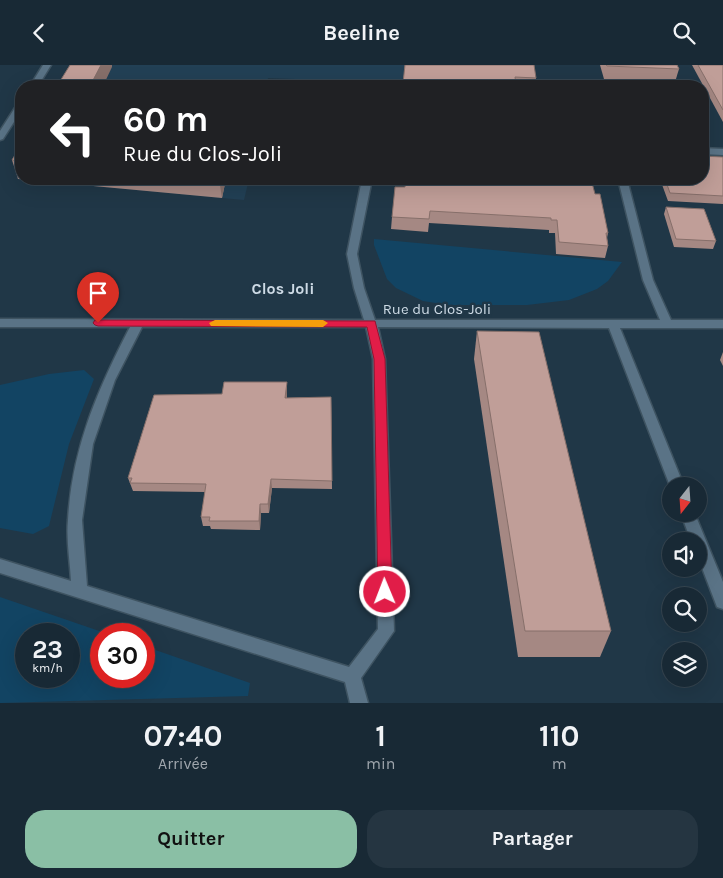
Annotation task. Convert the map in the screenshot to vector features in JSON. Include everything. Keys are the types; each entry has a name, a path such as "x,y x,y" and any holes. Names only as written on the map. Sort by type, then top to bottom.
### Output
{"street":[{"path":"38,80 47,65"},
{"path":"0,137 15,114"},
{"path":"709,151 723,152"},
{"path":"352,676 386,631 379,359 371,324 359,288 352,254 366,185"},
{"path":"624,185 648,280 667,324"},
{"name":"Rue du Clos-Joli","path":"0,323 723,325"},
{"path":"79,591 74,520 86,443 109,380 138,323"},
{"path":"613,324 673,477"},
{"path":"692,523 723,602"},
{"path":"0,566 352,676"},
{"path":"352,676 359,703"}],"shaded area":[{"path":"85,65 434,65 432,80 268,78 268,80 76,80"},
{"path":"82,185 248,185 244,200"},
{"path":"374,239 622,262 608,281 597,289 569,300 527,305 448,305 423,301 396,288 387,279 374,245"},
{"path":"84,370 94,379 69,444 49,526 33,534 0,528 0,385 49,374"},
{"path":"0,597 76,623 15,623 15,688 80,688 80,624 90,628 90,688 155,688 155,650 250,683 248,696 0,703"}],"building":[{"path":"70,65 101,65 93,80 61,80"},
{"path":"405,65 534,65 536,78 515,77 515,80 403,80"},
{"path":"677,65 679,69 607,66"},
{"path":"698,65 723,65 723,110 709,85 709,80 706,80"},
{"path":"709,156 723,157 723,196 670,193 667,185 709,185"},
{"path":"405,185 593,185 595,194 600,194 608,233 606,233 608,246 559,242 557,220 551,220 551,218 430,211 429,219 392,217 395,187 405,187"},
{"path":"666,207 704,209 716,241 676,239"},
{"path":"477,331 539,332 611,631 525,631"},
{"path":"224,382 287,382 285,398 331,397 332,481 271,479 268,504 260,504 259,521 209,521 210,517 201,517 206,484 130,483 132,478 128,478 154,395 222,394"}],"slow traffic":[{"path":"215,323 323,323"}],"district":[{"name":"Clos Joli","path":"283,288"}],"route":[{"path":"98,323 371,324 379,359 385,592"}]}
